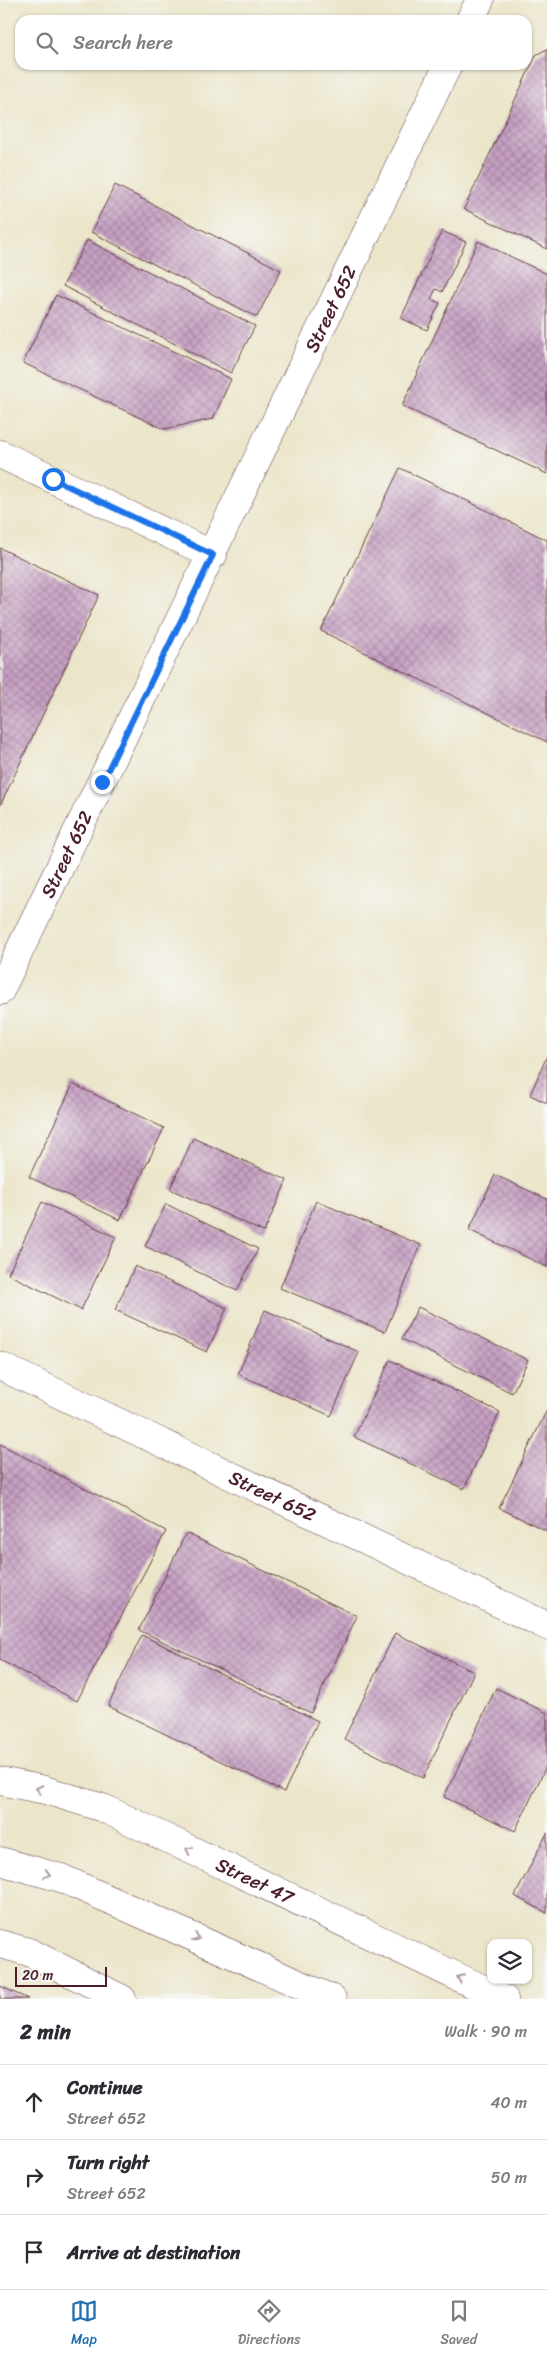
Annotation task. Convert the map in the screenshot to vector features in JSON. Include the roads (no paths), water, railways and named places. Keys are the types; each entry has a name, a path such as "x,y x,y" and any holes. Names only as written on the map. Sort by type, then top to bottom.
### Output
{"street":[{"path":"472,15 480,0"},
{"name":"Street 652","path":"0,991 213,555 446,70"},
{"path":"0,454 213,555"},
{"name":"Street 652","path":"0,1366 547,1626"},
{"name":"Street 47","path":"0,1782 45,1790 103,1808 504,1999"},
{"path":"0,1861 61,1878 332,1999"},
{"path":"0,1944 29,1952 122,1999"}]}
